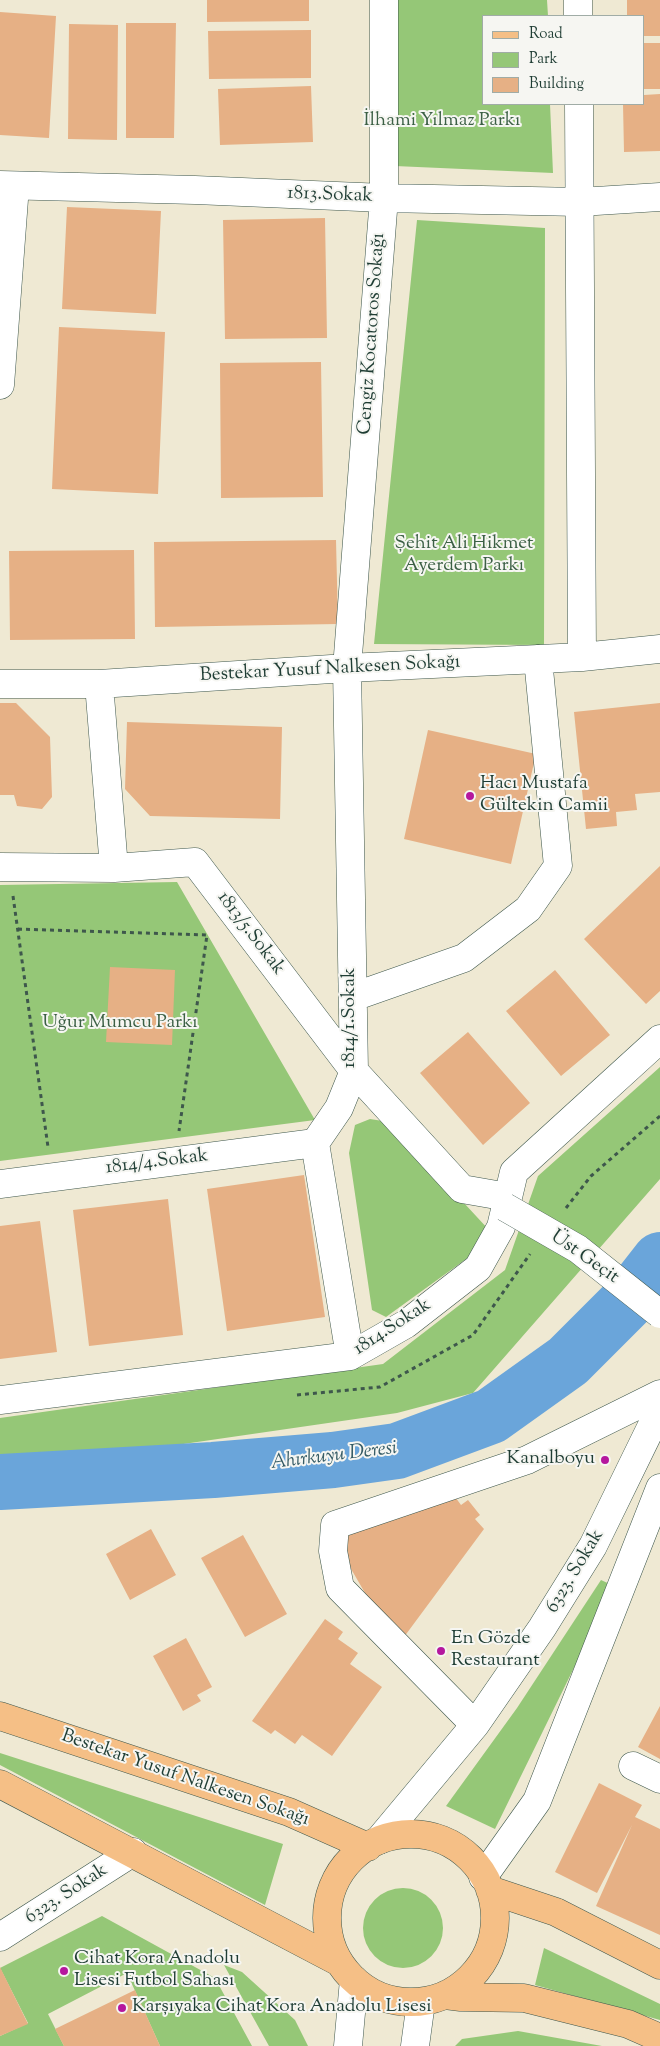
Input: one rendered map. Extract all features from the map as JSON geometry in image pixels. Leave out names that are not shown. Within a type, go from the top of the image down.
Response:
[{"type":"main road","name":"Bestekar Yusuf Nalkesen Sokağı","points":[[0,1716],[289,1812],[374,1843]]},
{"type":"main road","points":[[0,1784],[133,1852],[346,1971],[374,1994],[398,2001],[461,1997],[524,1998],[628,2024],[660,2038]]},
{"type":"main road","points":[[346,1971],[328,1935],[328,1905],[337,1878],[355,1855],[374,1843],[406,1834],[433,1837],[457,1848],[477,1866],[487,1883],[495,1914],[492,1940],[483,1963],[466,1982],[433,1999]]},
{"type":"main road","points":[[487,1883],[556,1912],[660,1965]]},
{"type":"street","name":"Cengiz Kocatoros Sokağı","points":[[347,668],[384,198],[384,0]]},
{"type":"street","points":[[578,0],[578,15]]},
{"type":"street","points":[[579,105],[582,657]]},
{"type":"street","name":"1813.Sokak","points":[[7,186],[580,202],[660,197]]},
{"type":"street","points":[[0,385],[7,186]]},
{"type":"street","name":"Bestekar Yusuf Nalkesen Sokağı","points":[[0,684],[99,684],[347,668],[582,657],[660,649]]},
{"type":"street","points":[[352,997],[464,958],[528,908],[558,866],[538,659]]},
{"type":"street","name":"1814/1.Sokak","points":[[315,1143],[339,1108],[354,1071],[347,668]]},
{"type":"street","points":[[99,684],[114,868]]},
{"type":"street","name":"1813/5.Sokak","points":[[0,867],[114,868],[196,862],[354,1071]]},
{"type":"street","name":"1814.Sokak","points":[[0,1400],[350,1356],[406,1324],[478,1268],[501,1227],[514,1172],[660,1040]]},
{"type":"street","points":[[354,1071],[462,1190],[506,1202]]},
{"type":"street","points":[[315,1143],[350,1356]]},
{"type":"street","name":"1814/4.Sokak","points":[[0,1184],[315,1143]]},
{"type":"street","name":"Üst Geçit","points":[[506,1202],[578,1249],[660,1314]]},
{"type":"street","points":[[475,1725],[340,1588],[334,1551],[335,1525],[528,1460],[660,1394]]},
{"type":"street","name":"6323. Sokak","points":[[374,1843],[475,1725],[542,1628],[593,1546],[660,1409]]},
{"type":"street","points":[[487,1883],[537,1801],[660,1488]]},
{"type":"street","points":[[633,1766],[660,1779]]},
{"type":"street","name":"6323. Sokak","points":[[0,1937],[133,1852]]},
{"type":"street","points":[[346,1971],[348,2046]]},
{"type":"street","points":[[415,2046],[433,1999]]},
{"type":"path","points":[[13,894],[53,1177]]},
{"type":"path","points":[[18,929],[207,934],[175,1161]]},
{"type":"path","points":[[591,1176],[660,1116]]},
{"type":"green space","name":"İlhami Yılmaz Parkı","points":[[397,0],[547,0],[548,15],[482,15],[482,105],[550,105],[553,173],[395,166]]},
{"type":"green space","name":"Şehit Ali Hikmet Ayerdem Parkı","points":[[417,220],[545,228],[544,645],[374,644]]},
{"type":"green space","name":"Uğur Mumcu Parkı","points":[[177,882],[315,1120],[0,1161],[0,885]]},
{"type":"green space","points":[[660,1067],[660,1179],[473,1393],[397,1413],[80,1459],[0,1459],[0,1418],[383,1364],[505,1270],[538,1176]]},
{"type":"green space","points":[[370,1119],[389,1122],[489,1230],[473,1254],[386,1317],[372,1310],[349,1153],[355,1125]]},
{"type":"green space","points":[[601,1580],[614,1586],[495,1829],[446,1806],[517,1708]]},
{"type":"green space","points":[[0,1753],[283,1844],[265,1905],[0,1765]]},
{"type":"green space","points":[[403,1888],[418,1891],[431,1900],[440,1913],[443,1928],[440,1943],[431,1956],[418,1965],[403,1968],[388,1965],[375,1956],[366,1943],[363,1928],[366,1913],[375,1900],[388,1891]]},
{"type":"green space","name":"Karşıyaka Cihat Kora Anadolu Lisesi","points":[[102,1916],[215,1978],[252,2046],[160,2046],[127,1973],[48,2014],[64,2046],[0,2046],[0,2036],[28,2023],[0,1968]]},
{"type":"green space","points":[[544,1948],[660,2004],[660,2020],[535,1985]]},
{"type":"green space","points":[[224,1965],[242,1972],[295,2020],[308,2046],[269,2046]]},
{"type":"green space","points":[[518,2031],[602,2046],[455,2046],[462,2039]]},
{"type":"building","points":[[207,0],[309,0],[309,21],[207,22]]},
{"type":"building","points":[[627,0],[660,0],[660,36],[645,36],[645,15],[627,15]]},
{"type":"building","points":[[0,12],[56,16],[49,138],[0,135]]},
{"type":"building","points":[[126,23],[176,23],[174,138],[126,138]]},
{"type":"building","points":[[69,24],[118,25],[117,140],[68,139]]},
{"type":"building","points":[[311,30],[311,78],[209,79],[208,31]]},
{"type":"building","points":[[645,43],[660,43],[660,89],[645,89]]},
{"type":"building","points":[[311,86],[313,142],[220,145],[218,89]]},
{"type":"building","points":[[660,94],[660,151],[624,152],[623,105],[645,105],[645,95]]},
{"type":"building","points":[[67,207],[161,211],[156,314],[62,309]]},
{"type":"building","points":[[325,218],[327,338],[225,339],[223,220]]},
{"type":"building","points":[[59,327],[165,332],[158,494],[52,489]]},
{"type":"building","points":[[321,362],[323,497],[221,498],[220,363]]},
{"type":"building","points":[[336,540],[338,624],[155,627],[154,542]]},
{"type":"building","points":[[134,550],[135,639],[10,640],[9,551]]},
{"type":"building","points":[[0,703],[16,703],[50,737],[52,797],[42,809],[17,806],[14,795],[0,795]]},
{"type":"building","points":[[660,703],[660,792],[635,794],[637,810],[616,812],[617,826],[586,829],[574,712]]},
{"type":"building","points":[[127,722],[282,727],[280,819],[150,816],[125,789]]},
{"type":"building","name":"Hacı Mustafa Gültekin Camii","points":[[428,730],[536,754],[511,864],[404,839]]},
{"type":"building","points":[[660,866],[660,991],[646,1004],[584,939]]},
{"type":"building","points":[[110,967],[175,970],[172,1045],[106,1042]]},
{"type":"building","points":[[555,970],[610,1035],[561,1076],[506,1011]]},
{"type":"building","points":[[468,1032],[530,1103],[483,1145],[420,1073]]},
{"type":"building","points":[[304,1175],[325,1317],[227,1331],[207,1189]]},
{"type":"building","points":[[168,1199],[183,1335],[89,1346],[73,1210]]},
{"type":"building","points":[[40,1221],[57,1352],[0,1359],[0,1226]]},
{"type":"building","points":[[453,1494],[461,1505],[468,1500],[480,1515],[475,1519],[484,1529],[404,1637],[390,1636],[336,1543],[340,1532]]},
{"type":"building","points":[[151,1529],[176,1575],[130,1600],[106,1554]]},
{"type":"building","points":[[243,1535],[287,1614],[245,1637],[201,1558]]},
{"type":"building","points":[[325,1619],[343,1632],[338,1639],[358,1653],[350,1664],[382,1687],[332,1756],[302,1735],[295,1744],[275,1730],[271,1734],[252,1721]]},
{"type":"building","points":[[186,1638],[212,1687],[197,1695],[201,1701],[183,1711],[153,1656]]},
{"type":"building","points":[[660,1706],[660,1759],[638,1747]]},
{"type":"building","points":[[599,1783],[642,1805],[635,1817],[660,1829],[660,1935],[596,1906],[632,1825],[597,1893],[555,1872]]},
{"type":"building","points":[[0,1967],[28,2024],[0,2036]]},
{"type":"building","points":[[135,1990],[160,2046],[64,2046],[55,2029]]},
{"type":"waterway","name":"Ahırkuyu Deresi","points":[[0,1482],[213,1470],[333,1460],[397,1451],[491,1416],[568,1361],[628,1301],[660,1260]]},
{"type":"place","name":"Hacı Mustafa Gültekin Camii","points":[[470,796]]},
{"type":"place","name":"Kanalboyu","points":[[605,1460]]},
{"type":"place","name":"En Gözde Restaurant","points":[[441,1651]]},
{"type":"place","name":"Cihat Kora Anadolu Lisesi Futbol Sahası","points":[[64,1971]]},
{"type":"place","name":"Karşıyaka Cihat Kora Anadolu Lisesi","points":[[122,2008]]}]
